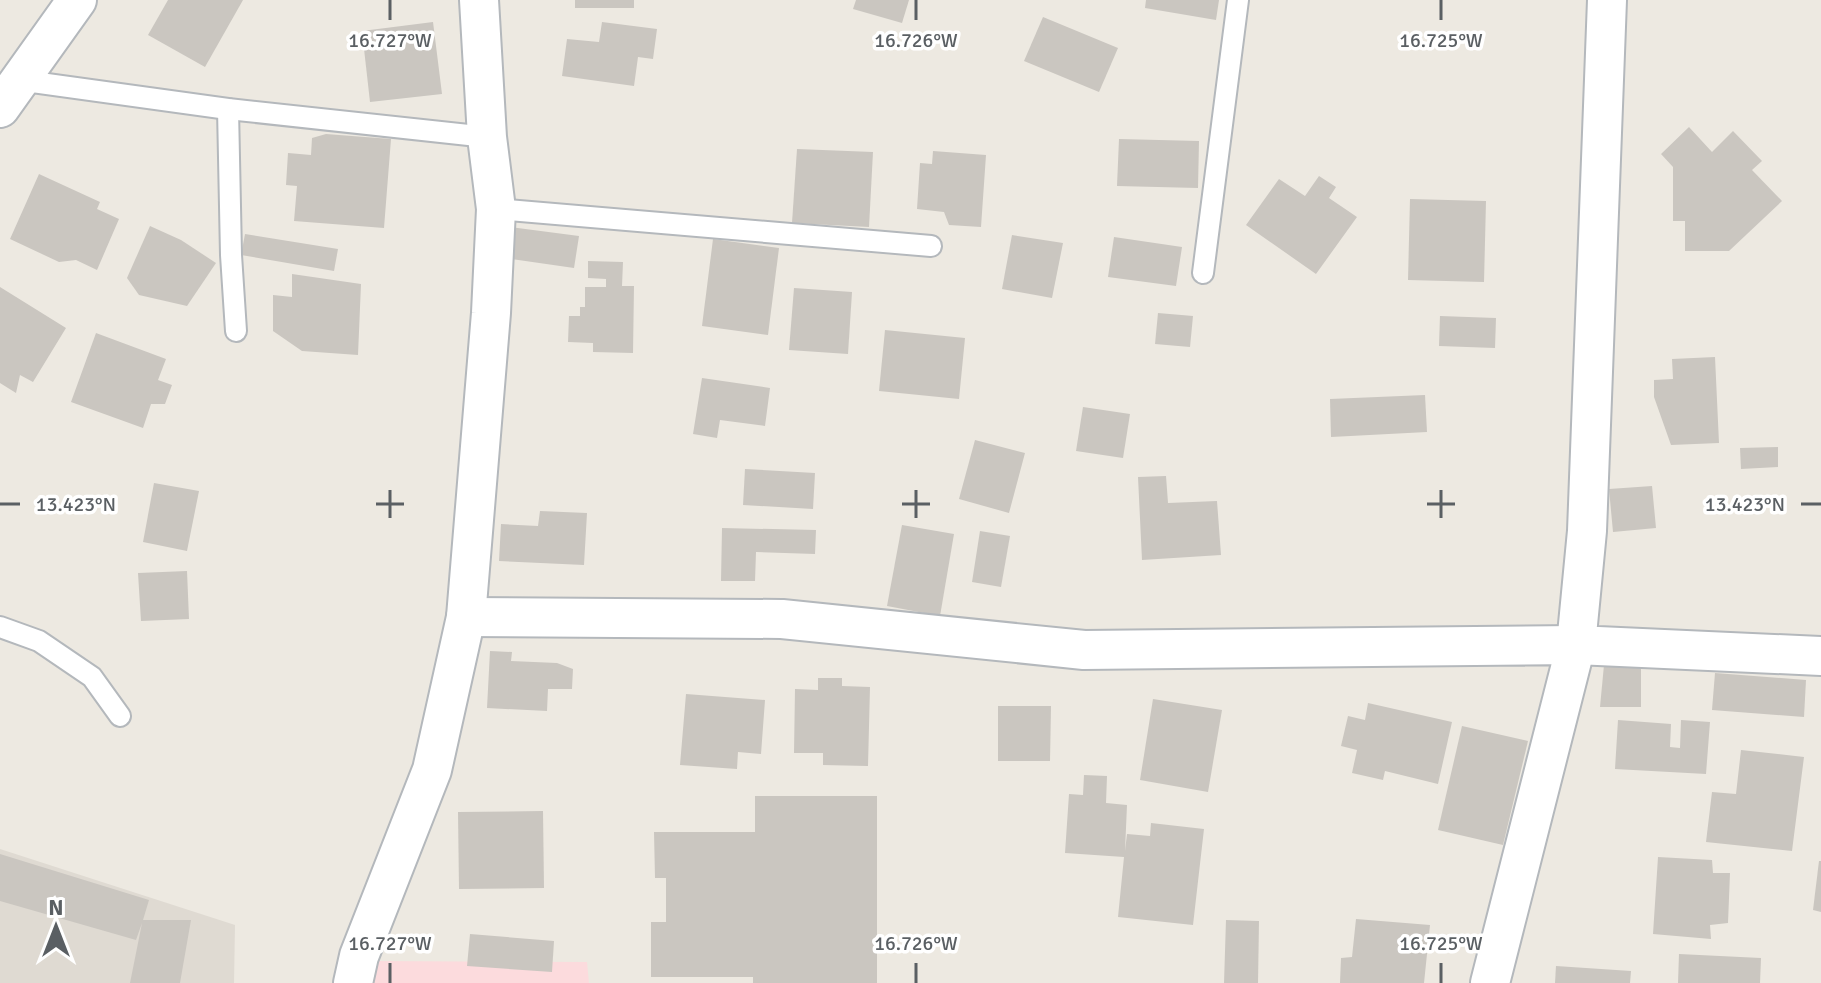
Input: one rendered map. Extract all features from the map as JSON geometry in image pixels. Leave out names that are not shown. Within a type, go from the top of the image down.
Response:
[{"type":"street","points":[[9,94],[77,0]]},
{"type":"street","points":[[353,983],[359,956],[432,770],[466,617],[491,313],[496,209],[487,137],[479,0]]},
{"type":"street","points":[[1490,983],[1576,645],[1587,531],[1607,0]]},
{"type":"street","points":[[466,617],[782,619],[1084,650],[1576,645],[1821,656]]},
{"type":"lane","points":[[1203,273],[1238,0]]},
{"type":"lane","points":[[9,94],[228,109],[487,137]]},
{"type":"lane","points":[[228,109],[236,331]]},
{"type":"lane","points":[[496,209],[931,246]]},
{"type":"lane","points":[[0,627],[39,641],[92,677],[120,716]]},
{"type":"shaded area","points":[[0,849],[235,925],[234,983],[0,983]]},
{"type":"shaded area","points":[[372,961],[587,962],[589,983],[366,983]]},
{"type":"building","points":[[168,0],[243,0],[205,67],[148,35]]},
{"type":"building","points":[[575,0],[634,0],[634,8],[575,8]]},
{"type":"building","points":[[856,0],[909,0],[902,23],[853,9]]},
{"type":"building","points":[[1146,0],[1219,0],[1216,20],[1145,8]]},
{"type":"building","points":[[1043,17],[1118,48],[1099,92],[1024,61]]},
{"type":"building","points":[[433,22],[442,94],[370,102],[362,31]]},
{"type":"building","points":[[602,22],[657,29],[653,59],[638,57],[634,86],[562,76],[567,39],[599,42]]},
{"type":"building","points":[[1689,127],[1712,152],[1733,131],[1762,161],[1752,170],[1782,201],[1729,251],[1685,251],[1685,221],[1673,221],[1673,167],[1661,154]]},
{"type":"building","points":[[326,134],[391,139],[384,228],[294,221],[297,186],[286,185],[288,153],[311,155],[312,138]]},
{"type":"building","points":[[1119,139],[1199,141],[1198,188],[1117,186]]},
{"type":"building","points":[[797,149],[873,152],[869,227],[792,223]]},
{"type":"building","points":[[933,151],[986,155],[981,227],[949,225],[944,212],[917,209],[920,163],[932,164]]},
{"type":"building","points":[[39,174],[100,202],[97,209],[119,219],[97,270],[76,260],[59,262],[10,239]]},
{"type":"building","points":[[1319,176],[1336,187],[1329,198],[1357,217],[1316,274],[1246,225],[1279,179],[1305,196]]},
{"type":"building","points":[[1410,199],[1486,201],[1484,282],[1408,280]]},
{"type":"building","points":[[150,226],[181,240],[216,263],[187,306],[139,295],[127,278]]},
{"type":"building","points":[[510,227],[579,236],[574,268],[505,258]]},
{"type":"building","points":[[245,234],[338,249],[334,271],[241,255]]},
{"type":"building","points":[[1012,235],[1063,243],[1052,298],[1002,289]]},
{"type":"building","points":[[1114,237],[1182,247],[1176,286],[1108,277]]},
{"type":"building","points":[[713,239],[779,248],[768,335],[702,326]]},
{"type":"building","points":[[588,261],[623,262],[622,286],[634,286],[633,353],[593,352],[593,343],[568,342],[569,316],[580,316],[580,307],[585,307],[585,287],[606,287],[606,279],[588,278]]},
{"type":"building","points":[[292,274],[361,284],[358,355],[302,351],[273,331],[273,295],[292,297]]},
{"type":"building","points":[[0,287],[66,328],[33,382],[20,375],[16,393],[0,383]]},
{"type":"building","points":[[794,288],[852,292],[848,354],[789,350]]},
{"type":"building","points":[[1158,313],[1193,316],[1190,347],[1155,344]]},
{"type":"building","points":[[1440,316],[1496,318],[1495,348],[1439,346]]},
{"type":"building","points":[[885,330],[965,338],[959,399],[879,391]]},
{"type":"building","points":[[96,333],[166,359],[158,380],[172,385],[165,404],[151,404],[143,428],[71,402]]},
{"type":"building","points":[[1715,357],[1719,443],[1671,445],[1654,397],[1654,380],[1673,379],[1672,359]]},
{"type":"building","points":[[702,378],[770,388],[765,426],[720,420],[717,438],[693,434]]},
{"type":"building","points":[[1425,395],[1427,432],[1331,437],[1330,399]]},
{"type":"building","points":[[1083,407],[1130,414],[1123,458],[1076,451]]},
{"type":"building","points":[[975,440],[1025,453],[1009,513],[959,499]]},
{"type":"building","points":[[1778,447],[1778,467],[1741,469],[1740,448]]},
{"type":"building","points":[[745,469],[815,473],[813,509],[743,505]]},
{"type":"building","points":[[1166,476],[1168,503],[1217,501],[1221,555],[1142,560],[1138,477]]},
{"type":"building","points":[[154,483],[199,491],[187,551],[143,542]]},
{"type":"building","points":[[1652,486],[1656,528],[1613,532],[1609,489]]},
{"type":"building","points":[[540,511],[587,513],[584,565],[499,561],[501,524],[538,526]]},
{"type":"building","points":[[902,525],[954,534],[940,616],[887,606]]},
{"type":"building","points":[[722,528],[816,530],[815,554],[756,552],[755,581],[721,581]]},
{"type":"building","points":[[980,531],[1010,536],[1001,587],[972,582]]},
{"type":"building","points":[[187,571],[189,619],[141,621],[138,573]]},
{"type":"building","points":[[490,651],[512,652],[511,661],[557,663],[573,669],[572,689],[548,689],[547,711],[487,708]]},
{"type":"building","points":[[1604,665],[1641,666],[1641,707],[1600,707]]},
{"type":"building","points":[[1715,673],[1806,680],[1804,717],[1712,710]]},
{"type":"building","points":[[818,678],[842,678],[842,686],[870,687],[868,766],[823,765],[823,753],[794,753],[795,689],[818,690]]},
{"type":"building","points":[[686,694],[765,700],[761,754],[738,752],[737,769],[680,765]]},
{"type":"building","points":[[1153,699],[1222,710],[1208,792],[1140,780]]},
{"type":"building","points":[[1368,703],[1452,722],[1438,784],[1385,771],[1383,780],[1352,773],[1357,750],[1341,746],[1348,716],[1365,720]]},
{"type":"building","points":[[998,706],[1051,706],[1050,761],[998,761]]},
{"type":"building","points":[[1618,720],[1671,724],[1670,747],[1680,748],[1681,720],[1710,722],[1706,774],[1615,769]]},
{"type":"building","points":[[1462,726],[1528,741],[1503,845],[1438,830]]},
{"type":"building","points":[[1741,750],[1804,757],[1792,851],[1706,842],[1712,792],[1736,794]]},
{"type":"building","points":[[1084,775],[1107,776],[1106,803],[1127,805],[1125,851],[1127,834],[1150,836],[1151,823],[1204,829],[1193,925],[1118,917],[1124,857],[1065,853],[1069,794],[1083,795]]},
{"type":"building","points":[[755,796],[877,796],[877,983],[753,983],[753,977],[651,977],[651,922],[666,922],[666,878],[655,878],[654,832],[755,832]]},
{"type":"building","points":[[543,811],[544,888],[459,889],[458,812]]},
{"type":"building","points":[[0,854],[149,900],[143,920],[191,920],[180,983],[130,983],[142,923],[136,940],[0,901]]},
{"type":"building","points":[[1658,857],[1712,860],[1713,873],[1730,873],[1728,923],[1710,925],[1711,939],[1653,934]]},
{"type":"building","points":[[1821,861],[1821,912],[1813,910]]},
{"type":"building","points":[[1356,919],[1430,925],[1424,983],[1340,983],[1341,958],[1352,957]]},
{"type":"building","points":[[1226,920],[1259,921],[1258,983],[1224,983]]},
{"type":"building","points":[[470,934],[554,941],[552,972],[467,966]]},
{"type":"building","points":[[1679,954],[1761,958],[1760,983],[1678,983]]},
{"type":"building","points":[[1556,966],[1631,971],[1630,983],[1555,983]]}]
